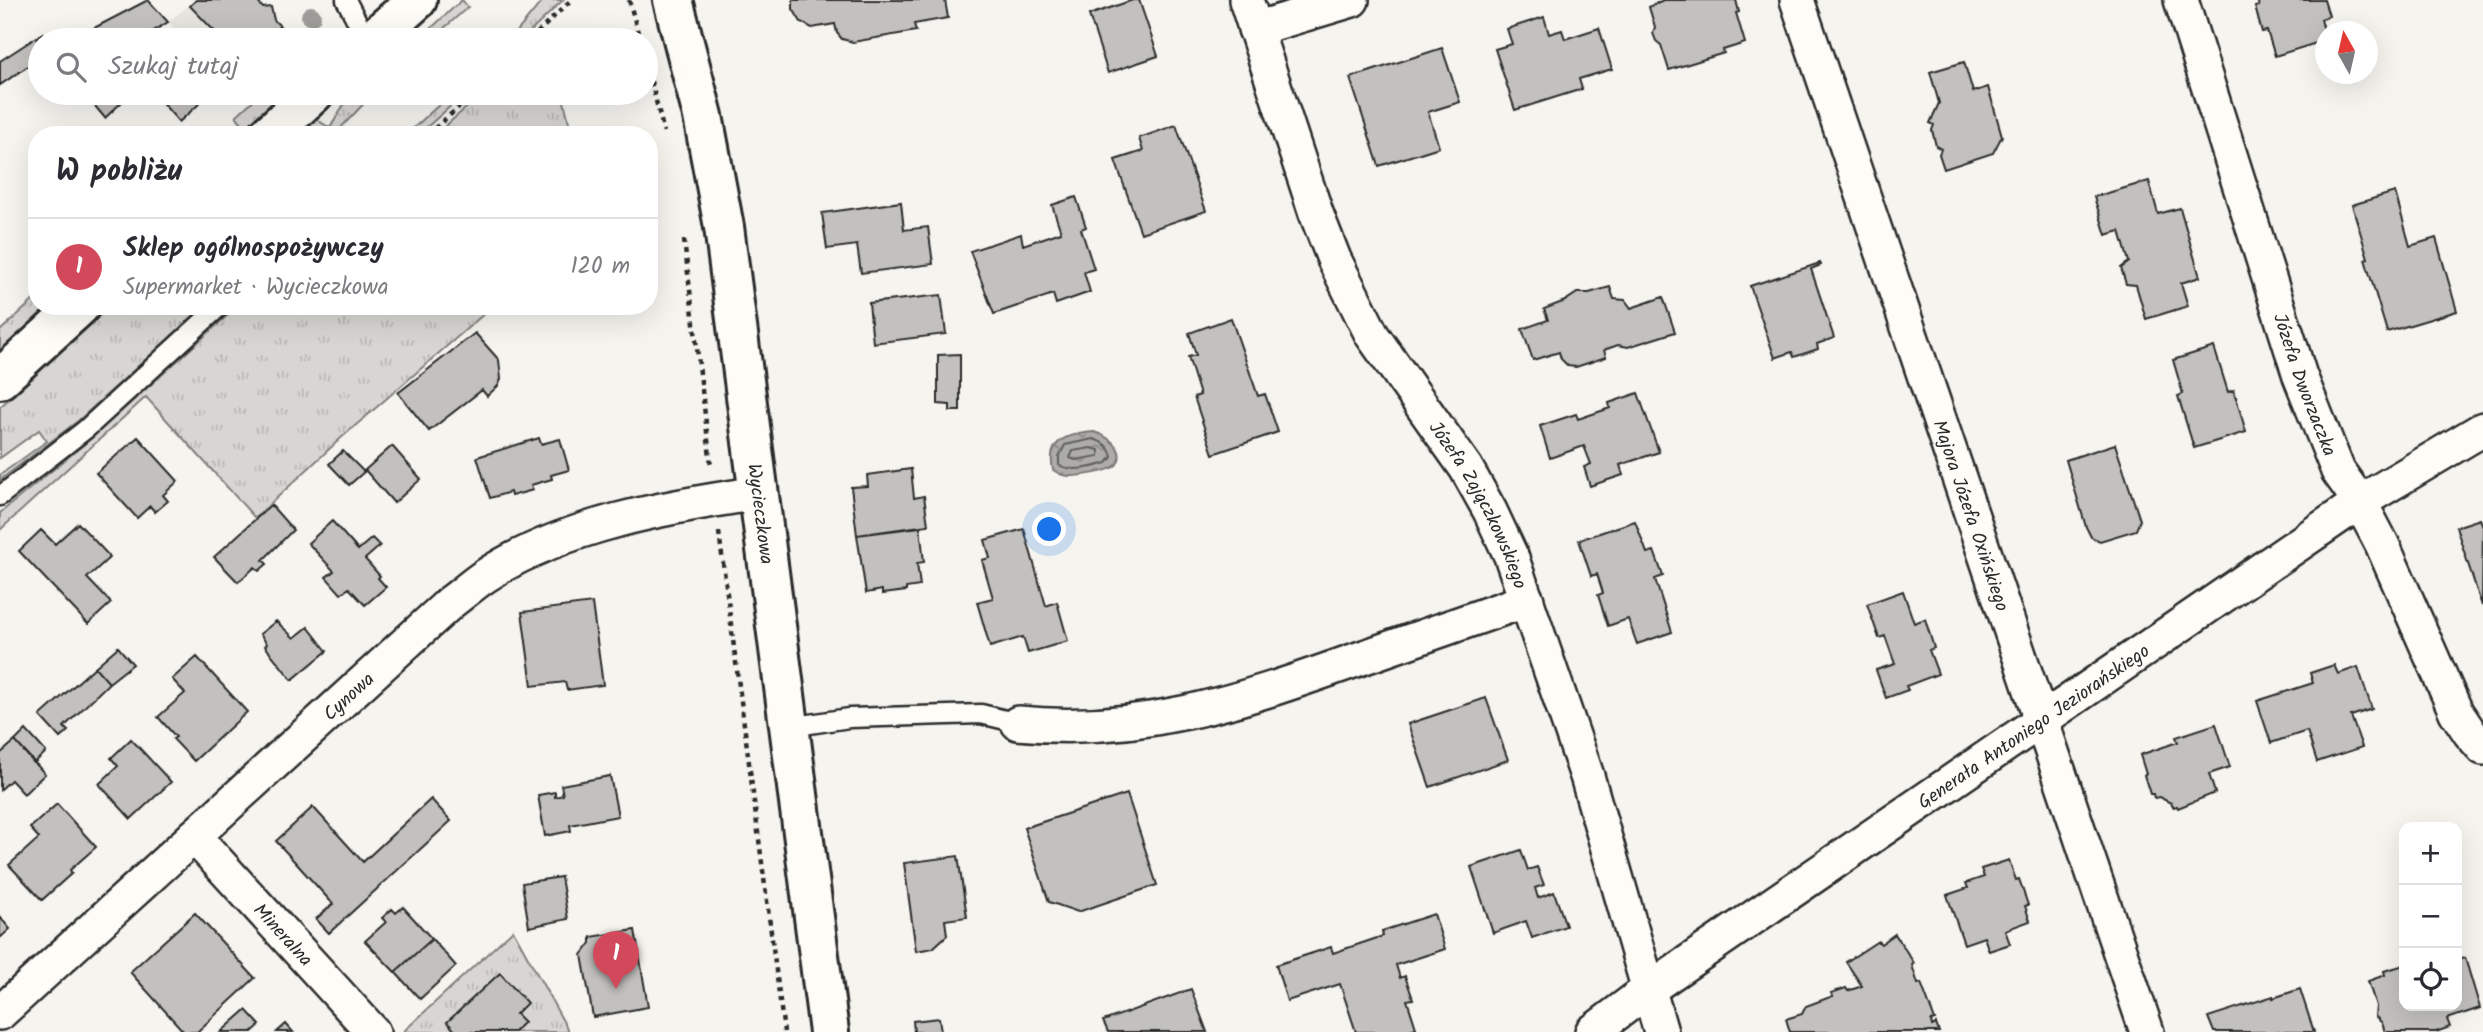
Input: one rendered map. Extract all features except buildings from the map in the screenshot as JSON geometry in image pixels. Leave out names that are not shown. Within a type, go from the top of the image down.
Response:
[{"type":"street","points":[[385,28],[417,0]]},
{"type":"street","name":"Wycieczkowa","points":[[673,0],[703,116],[724,227],[829,1032]]},
{"type":"street","points":[[1250,14],[1352,0]]},
{"type":"street","name":"Majora Józefa Oxińskiego","points":[[1797,0],[2147,1032]]},
{"type":"street","name":"Józefa Dworzaczka","points":[[2180,0],[2300,376],[2339,471],[2360,502],[2382,544],[2456,712],[2483,748]]},
{"type":"street","name":"Józefa Zajączkowskiego","points":[[1250,14],[1316,213],[1334,259],[1372,335],[1445,437],[1478,489],[1511,556],[1587,776],[1661,1032]]},
{"type":"street","points":[[278,126],[301,105]]},
{"type":"street","points":[[0,380],[70,315]]},
{"type":"street","name":"Generała Antoniego Jeziorańskiego","points":[[1592,1032],[1649,989],[2360,502],[2483,429]]},
{"type":"street","name":"Cynowa","points":[[0,1013],[451,602],[485,576],[524,554],[620,520],[715,499],[760,493]]},
{"type":"street","points":[[1018,723],[1085,727],[1201,710],[1259,695],[1527,600]]},
{"type":"street","name":"Mineralna","points":[[194,836],[373,1032]]},
{"type":"lane","points":[[346,0],[361,28]]},
{"type":"lane","points":[[0,496],[86,429],[210,315]]},
{"type":"lane","points":[[790,727],[849,718],[981,714],[1018,723]]},
{"type":"path","points":[[542,28],[571,0]]},
{"type":"path","points":[[629,0],[637,28]]},
{"type":"path","points":[[437,126],[461,105]]},
{"type":"path","points":[[657,105],[666,141]]},
{"type":"path","points":[[683,228],[783,1032]]},
{"type":"shaded area","points":[[196,0],[271,7],[274,20],[281,28],[173,28],[168,22]]},
{"type":"green space","points":[[462,0],[468,7],[444,28],[431,28]]},
{"type":"green space","points":[[543,0],[563,0],[534,28],[520,28]]},
{"type":"green space","points":[[248,105],[272,105],[248,126],[244,126],[236,116]]},
{"type":"green space","points":[[344,105],[363,105],[343,126],[331,126]]},
{"type":"green space","points":[[439,105],[452,105],[428,126],[416,126]]},
{"type":"green space","points":[[469,105],[565,105],[570,126],[445,126]]},
{"type":"green space","points":[[316,119],[327,126],[309,126]]},
{"type":"green space","points":[[28,305],[28,315],[41,315],[0,353],[0,331]]},
{"type":"green space","points":[[100,315],[194,315],[79,420],[0,480],[0,475],[47,441],[39,430],[0,458],[0,407]]},
{"type":"green space","points":[[228,315],[483,315],[340,439],[255,518],[146,397],[0,530],[0,513],[93,437]]},
{"type":"green space","points":[[513,930],[569,1032],[404,1031]]},
{"type":"water","points":[[1094,432],[1109,439],[1117,448],[1119,458],[1114,467],[1100,472],[1068,476],[1053,470],[1053,451],[1056,445],[1076,434]]},
{"type":"place","name":"Sklep ogólnospożywczy","points":[[616,989]]}]
